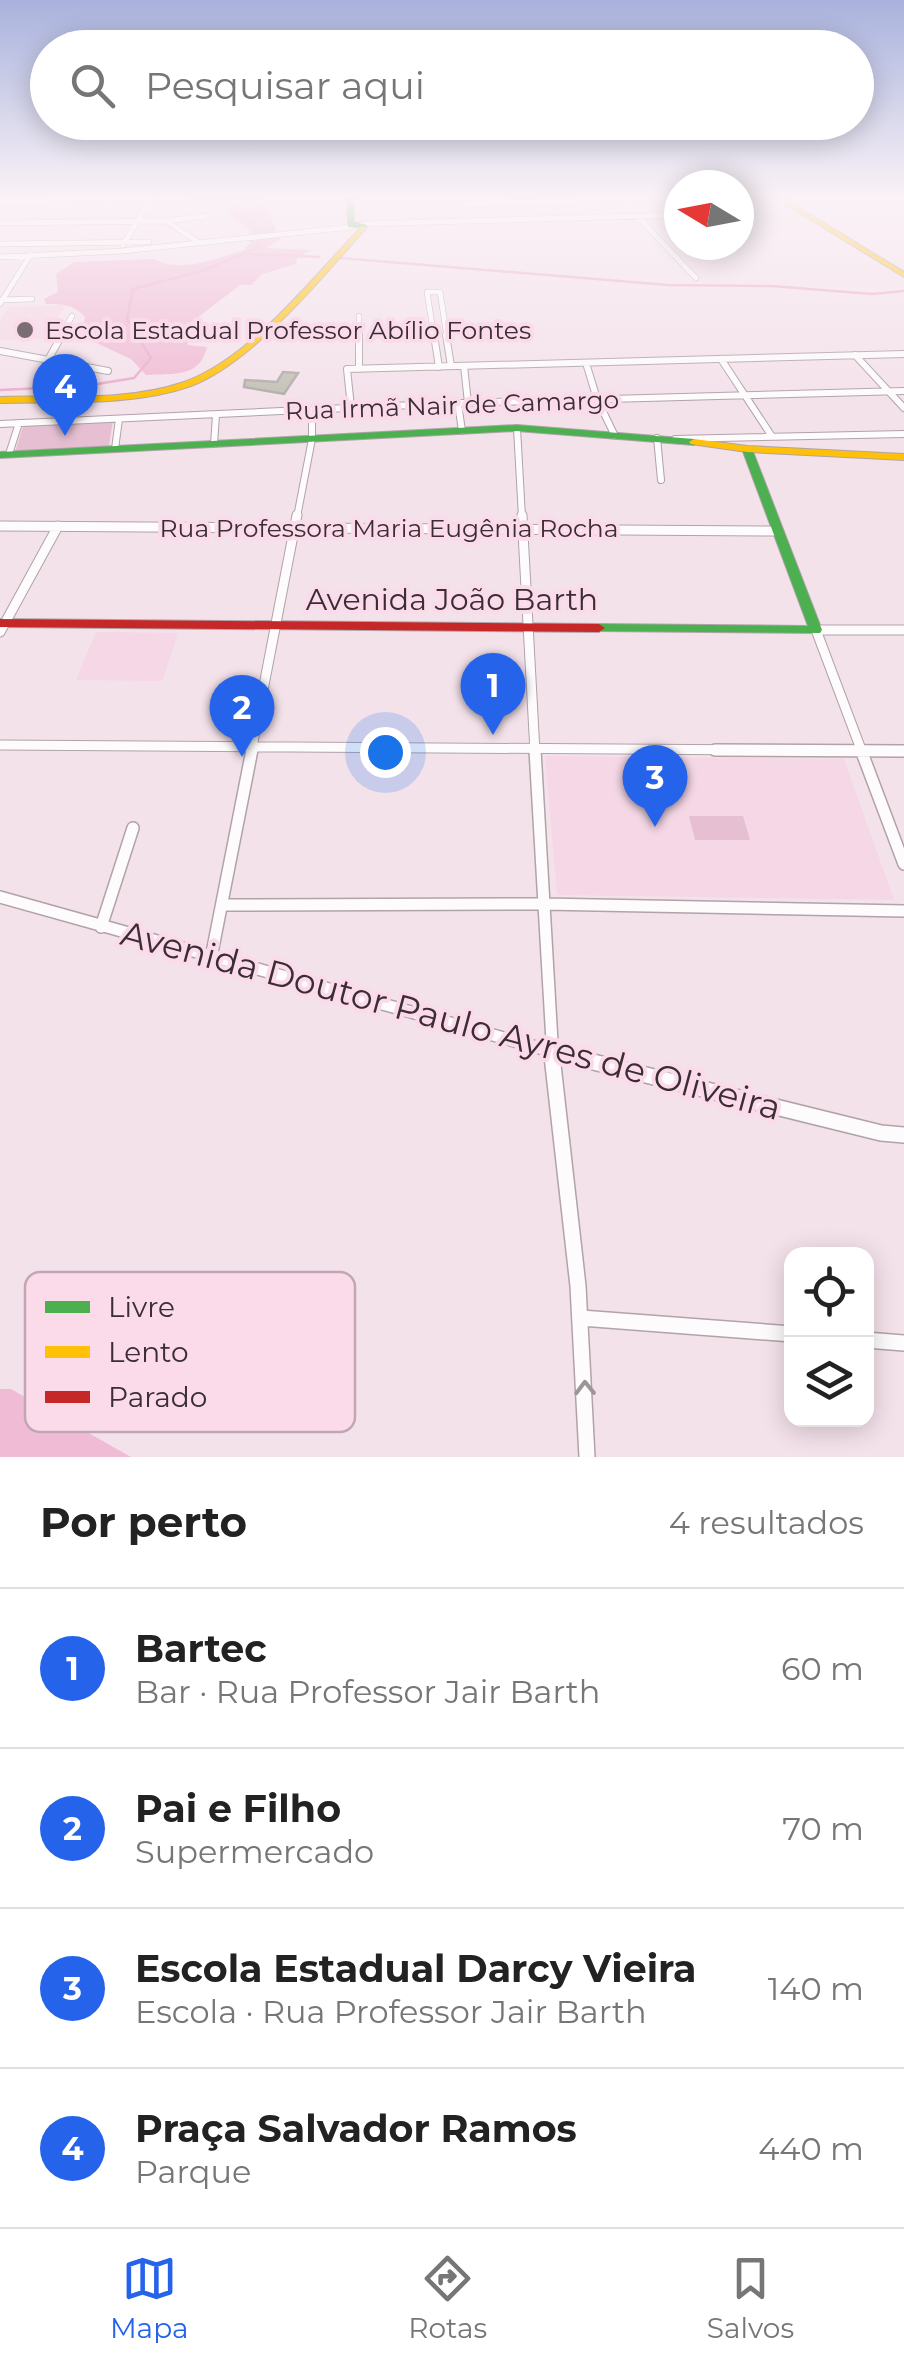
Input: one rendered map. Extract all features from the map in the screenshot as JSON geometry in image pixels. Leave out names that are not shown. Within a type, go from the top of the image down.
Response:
[{"type":"main road","points":[[0,400],[130,394],[175,387],[207,376],[228,364],[321,266]]},
{"type":"main road","points":[[4,455],[516,428],[904,456]]},
{"type":"main road","points":[[745,443],[816,630]]},
{"type":"main road","name":"Avenida João Barth","points":[[2,626],[816,630]]},
{"type":"street","points":[[1,301],[23,266]]},
{"type":"street","points":[[685,266],[696,278]]},
{"type":"street","points":[[439,367],[427,292],[434,290],[440,292],[451,366]]},
{"type":"street","points":[[1,301],[32,299]]},
{"type":"street","points":[[431,313],[442,313]]},
{"type":"street","points":[[48,360],[72,316]]},
{"type":"street","points":[[359,316],[359,369]]},
{"type":"street","points":[[434,338],[446,338]]},
{"type":"street","points":[[0,351],[108,372]]},
{"type":"street","points":[[855,354],[904,408]]},
{"type":"street","points":[[351,407],[348,369],[904,354]]},
{"type":"street","points":[[721,359],[771,436]]},
{"type":"street","points":[[586,362],[597,400],[615,436]]},
{"type":"street","points":[[462,431],[464,366]]},
{"type":"street","name":"Rua Irmã Nair de Camargo","points":[[0,424],[351,407],[904,391]]},
{"type":"street","points":[[211,958],[312,439],[312,410]]},
{"type":"street","points":[[214,444],[216,414]]},
{"type":"street","points":[[115,449],[118,419]]},
{"type":"street","points":[[4,455],[19,423]]},
{"type":"street","points":[[516,428],[552,1052],[581,1318],[587,1457]]},
{"type":"street","points":[[745,443],[771,436],[904,434]]},
{"type":"street","points":[[661,480],[664,438]]},
{"type":"street","name":"Rua Professora Maria Eugênia Rocha","points":[[0,526],[778,531]]},
{"type":"street","points":[[2,626],[58,526]]},
{"type":"street","points":[[816,630],[904,864]]},
{"type":"street","name":"Avenida João Barth","points":[[816,630],[904,630]]},
{"type":"street","points":[[0,746],[904,751]]},
{"type":"street","points":[[102,927],[133,828]]},
{"type":"street","name":"Avenida Doutor Paulo Ayres de Oliveira","points":[[0,897],[552,1052],[881,1133],[904,1135]]},
{"type":"street","points":[[222,905],[544,904],[904,912]]},
{"type":"street","points":[[581,1318],[784,1333]]},
{"type":"street","points":[[874,1341],[904,1343]]},
{"type":"shaded area","points":[[68,266],[289,266],[262,274],[252,285],[240,285],[188,325],[188,330],[195,334],[187,336],[188,345],[207,347],[198,365],[174,374],[146,375],[131,359],[94,342],[94,334],[83,326],[85,317],[76,309],[46,304],[44,299],[58,292],[56,274]]},
{"type":"shaded area","name":"Escola Estadual Professor Abílio Fontes","points":[[66,305],[44,339],[0,340],[0,321],[8,307]]},
{"type":"shaded area","points":[[113,421],[109,446],[15,452],[23,426]]},
{"type":"shaded area","points":[[96,632],[178,633],[162,681],[76,680]]},
{"type":"shaded area","points":[[545,756],[844,759],[894,900],[557,895]]},
{"type":"shaded area","points":[[689,816],[743,816],[750,840],[695,840]]},
{"type":"shaded area","points":[[0,1389],[11,1389],[25,1397],[25,1432],[87,1432],[131,1457],[0,1457]]},
{"type":"building","points":[[283,372],[298,373],[284,394],[244,387],[245,380],[277,382]]},
{"type":"waterway","points":[[0,390],[85,386],[134,378],[151,358],[127,319],[133,289],[214,266]]},
{"type":"waterway","points":[[437,266],[668,285],[772,286],[872,294],[904,291]]},
{"type":"traffic: fast","points":[[0,455],[517,428],[694,442]]},
{"type":"traffic: fast","points":[[599,628],[816,630],[747,449]]},
{"type":"traffic: slow","points":[[0,400],[133,395],[185,385],[207,376],[246,348],[328,266]]},
{"type":"traffic: slow","points":[[889,266],[904,275]]},
{"type":"traffic: slow","points":[[694,442],[747,449],[904,457]]},
{"type":"traffic: jam","points":[[0,623],[599,628]]},
{"type":"place","name":"Escola Estadual Professor Abílio Fontes","points":[[25,330]]},
{"type":"place","name":"Praça Salvador Ramos","points":[[65,436]]},
{"type":"place","name":"Bartec","points":[[493,735]]},
{"type":"place","name":"Pai e Filho","points":[[242,757]]},
{"type":"place","name":"Escola Estadual Darcy Vieira","points":[[655,827]]}]
